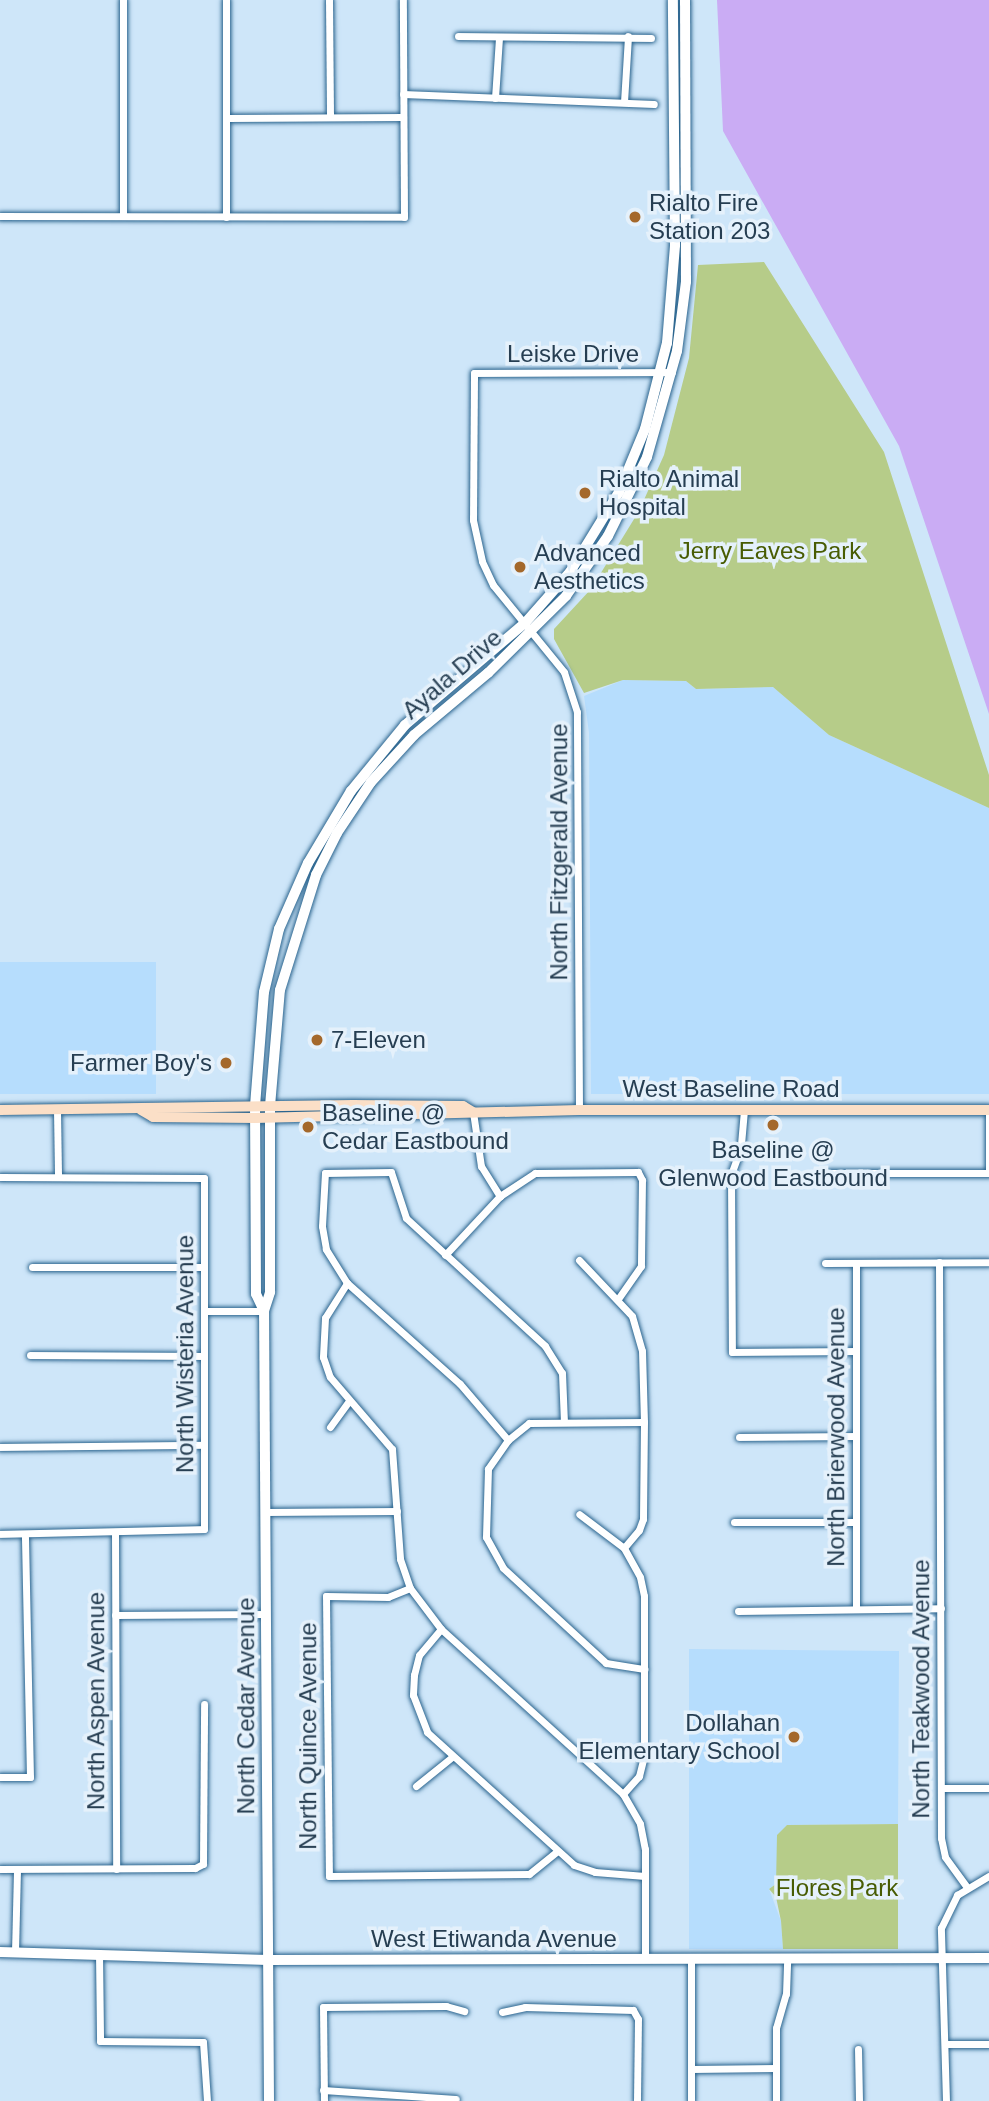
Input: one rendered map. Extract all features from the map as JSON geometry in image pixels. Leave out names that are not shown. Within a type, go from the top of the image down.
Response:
[{"type":"main road","points":[[666,372],[675,245],[673,0]]},
{"type":"main road","name":"Ayala Drive","points":[[270,1112],[275,1019],[289,952],[337,833],[371,782],[414,735],[529,627],[570,572],[614,501],[638,448],[666,372],[686,282],[685,0]]},
{"type":"main road","name":"Ayala Drive","points":[[255,1112],[269,967],[279,929],[329,825],[405,725],[529,627]]},
{"type":"main road","name":"West Baseline Road","points":[[0,1110],[141,1110],[153,1106],[270,1112],[463,1106],[473,1111],[989,1110]]},
{"type":"main road","name":"North Cedar Avenue","points":[[255,1112],[256,1294],[264,1311]]},
{"type":"main road","name":"North Cedar Avenue","points":[[269,2101],[264,1311],[270,1292],[270,1112]]},
{"type":"main road","name":"West Etiwanda Avenue","points":[[0,1952],[268,1960],[989,1958]]},
{"type":"street","points":[[123,0],[123,216]]},
{"type":"street","points":[[226,0],[226,217]]},
{"type":"street","points":[[329,0],[330,117]]},
{"type":"street","points":[[0,216],[404,217],[403,0]]},
{"type":"street","points":[[458,36],[651,38]]},
{"type":"street","points":[[624,102],[628,36]]},
{"type":"street","points":[[495,98],[499,38]]},
{"type":"street","points":[[403,94],[654,104]]},
{"type":"street","points":[[227,118],[403,117]]},
{"type":"street","name":"Leiske Drive","points":[[474,373],[666,372]]},
{"type":"street","name":"North Fitzgerald Avenue","points":[[474,373],[474,529],[493,585],[564,672],[579,722],[579,1110]]},
{"type":"street","points":[[744,1110],[741,1147],[731,1174],[732,1352],[854,1351]]},
{"type":"street","points":[[828,1173],[989,1173],[989,1110]]},
{"type":"street","points":[[0,1177],[58,1176],[57,1111]]},
{"type":"street","points":[[473,1111],[481,1166],[500,1196]]},
{"type":"street","points":[[445,1255],[516,1182],[549,1171],[638,1172],[642,1180],[641,1266],[619,1298]]},
{"type":"street","points":[[508,1440],[460,1384],[347,1283],[324,1237],[325,1173],[391,1172],[406,1218],[545,1346],[562,1373],[564,1422]]},
{"type":"street","name":"North Wisteria Avenue","points":[[58,1176],[204,1178],[204,1529],[115,1534]]},
{"type":"street","points":[[579,1260],[619,1298],[632,1316],[640,1343],[644,1422],[643,1519],[624,1548]]},
{"type":"street","name":"North Teakwood Avenue","points":[[939,1262],[941,1788],[945,1857],[966,1886]]},
{"type":"street","points":[[825,1263],[989,1262]]},
{"type":"street","name":"North Brierwood Avenue","points":[[856,1264],[856,1609]]},
{"type":"street","points":[[32,1268],[204,1268]]},
{"type":"street","points":[[347,1283],[325,1318],[323,1357],[330,1377],[349,1401],[382,1432],[392,1449],[400,1559],[410,1588],[441,1629],[623,1794],[640,1824],[645,1875],[645,1959]]},
{"type":"street","points":[[204,1311],[264,1311]]},
{"type":"street","points":[[30,1355],[204,1356]]},
{"type":"street","points":[[330,1427],[349,1401]]},
{"type":"street","points":[[644,1422],[529,1423],[508,1440],[488,1469],[486,1537],[503,1568],[606,1663],[645,1669]]},
{"type":"street","points":[[739,1437],[854,1436]]},
{"type":"street","points":[[0,1447],[204,1445]]},
{"type":"street","points":[[265,1512],[397,1511]]},
{"type":"street","points":[[579,1514],[624,1548],[640,1577],[644,1596],[644,1756],[639,1776],[623,1794]]},
{"type":"street","points":[[734,1522],[855,1522]]},
{"type":"street","points":[[0,1534],[115,1534]]},
{"type":"street","points":[[0,1777],[30,1776],[25,1534]]},
{"type":"street","name":"North Aspen Avenue","points":[[115,1534],[116,1869]]},
{"type":"street","name":"North Quince Avenue","points":[[410,1588],[388,1597],[326,1596],[329,1875],[529,1874],[556,1852]]},
{"type":"street","points":[[738,1611],[940,1608]]},
{"type":"street","points":[[115,1615],[266,1614]]},
{"type":"street","points":[[441,1629],[419,1655],[413,1695],[427,1732],[556,1852],[595,1872],[645,1875]]},
{"type":"street","points":[[0,1869],[116,1869],[203,1864],[204,1704]]},
{"type":"street","points":[[416,1786],[452,1757]]},
{"type":"street","points":[[941,1788],[989,1788]]},
{"type":"street","points":[[15,1952],[17,1869]]},
{"type":"street","points":[[946,2101],[942,1958],[945,1912],[966,1886],[989,1876]]},
{"type":"street","points":[[99,1953],[100,2041],[203,2042],[207,2101]]},
{"type":"street","points":[[776,2101],[776,2028],[786,1994],[787,1958]]},
{"type":"street","points":[[691,1959],[691,2101]]},
{"type":"street","points":[[324,2101],[323,2007],[435,2006],[464,2011]]},
{"type":"street","points":[[502,2012],[525,2007],[634,2010],[638,2019],[637,2101]]},
{"type":"street","points":[[946,2044],[989,2044]]},
{"type":"street","points":[[858,2049],[859,2101]]},
{"type":"street","points":[[691,2070],[776,2068]]},
{"type":"street","points":[[323,2090],[456,2099]]},
{"type":"shaded area","points":[[717,0],[989,0],[989,714],[899,446],[723,131]]},
{"type":"shaded area","points":[[623,680],[686,681],[696,689],[773,687],[829,735],[989,808],[989,1094],[591,1094],[589,733],[584,696]]},
{"type":"shaded area","points":[[0,962],[156,962],[156,1094],[0,1094]]},
{"type":"shaded area","name":"Dollahan Elementary School","points":[[689,1649],[899,1651],[898,1824],[787,1825],[776,1884],[769,1889],[781,1921],[783,1949],[689,1949]]},
{"type":"green space","name":"Jerry Eaves Park","points":[[764,262],[884,452],[989,775],[989,808],[829,735],[773,687],[696,689],[686,681],[623,680],[584,693],[554,639],[554,629],[591,589],[639,511],[664,455],[689,358],[698,265]]},
{"type":"green space","name":"Flores Park","points":[[898,1824],[898,1949],[783,1949],[776,1897],[769,1889],[776,1884],[777,1835],[787,1825]]},
{"type":"place","name":"Rialto Fire Station 203","points":[[635,217]]},
{"type":"place","name":"Rialto Animal Hospital","points":[[585,493]]},
{"type":"place","name":"Advanced Aesthetics","points":[[520,567]]},
{"type":"place","name":"7-Eleven","points":[[317,1040]]},
{"type":"place","name":"Farmer Boy's","points":[[226,1063]]},
{"type":"place","name":"Baseline @ Glenwood Eastbound","points":[[773,1125]]},
{"type":"place","name":"Baseline @ Cedar Eastbound","points":[[308,1127]]},
{"type":"place","name":"Dollahan Elementary School","points":[[794,1737]]}]
